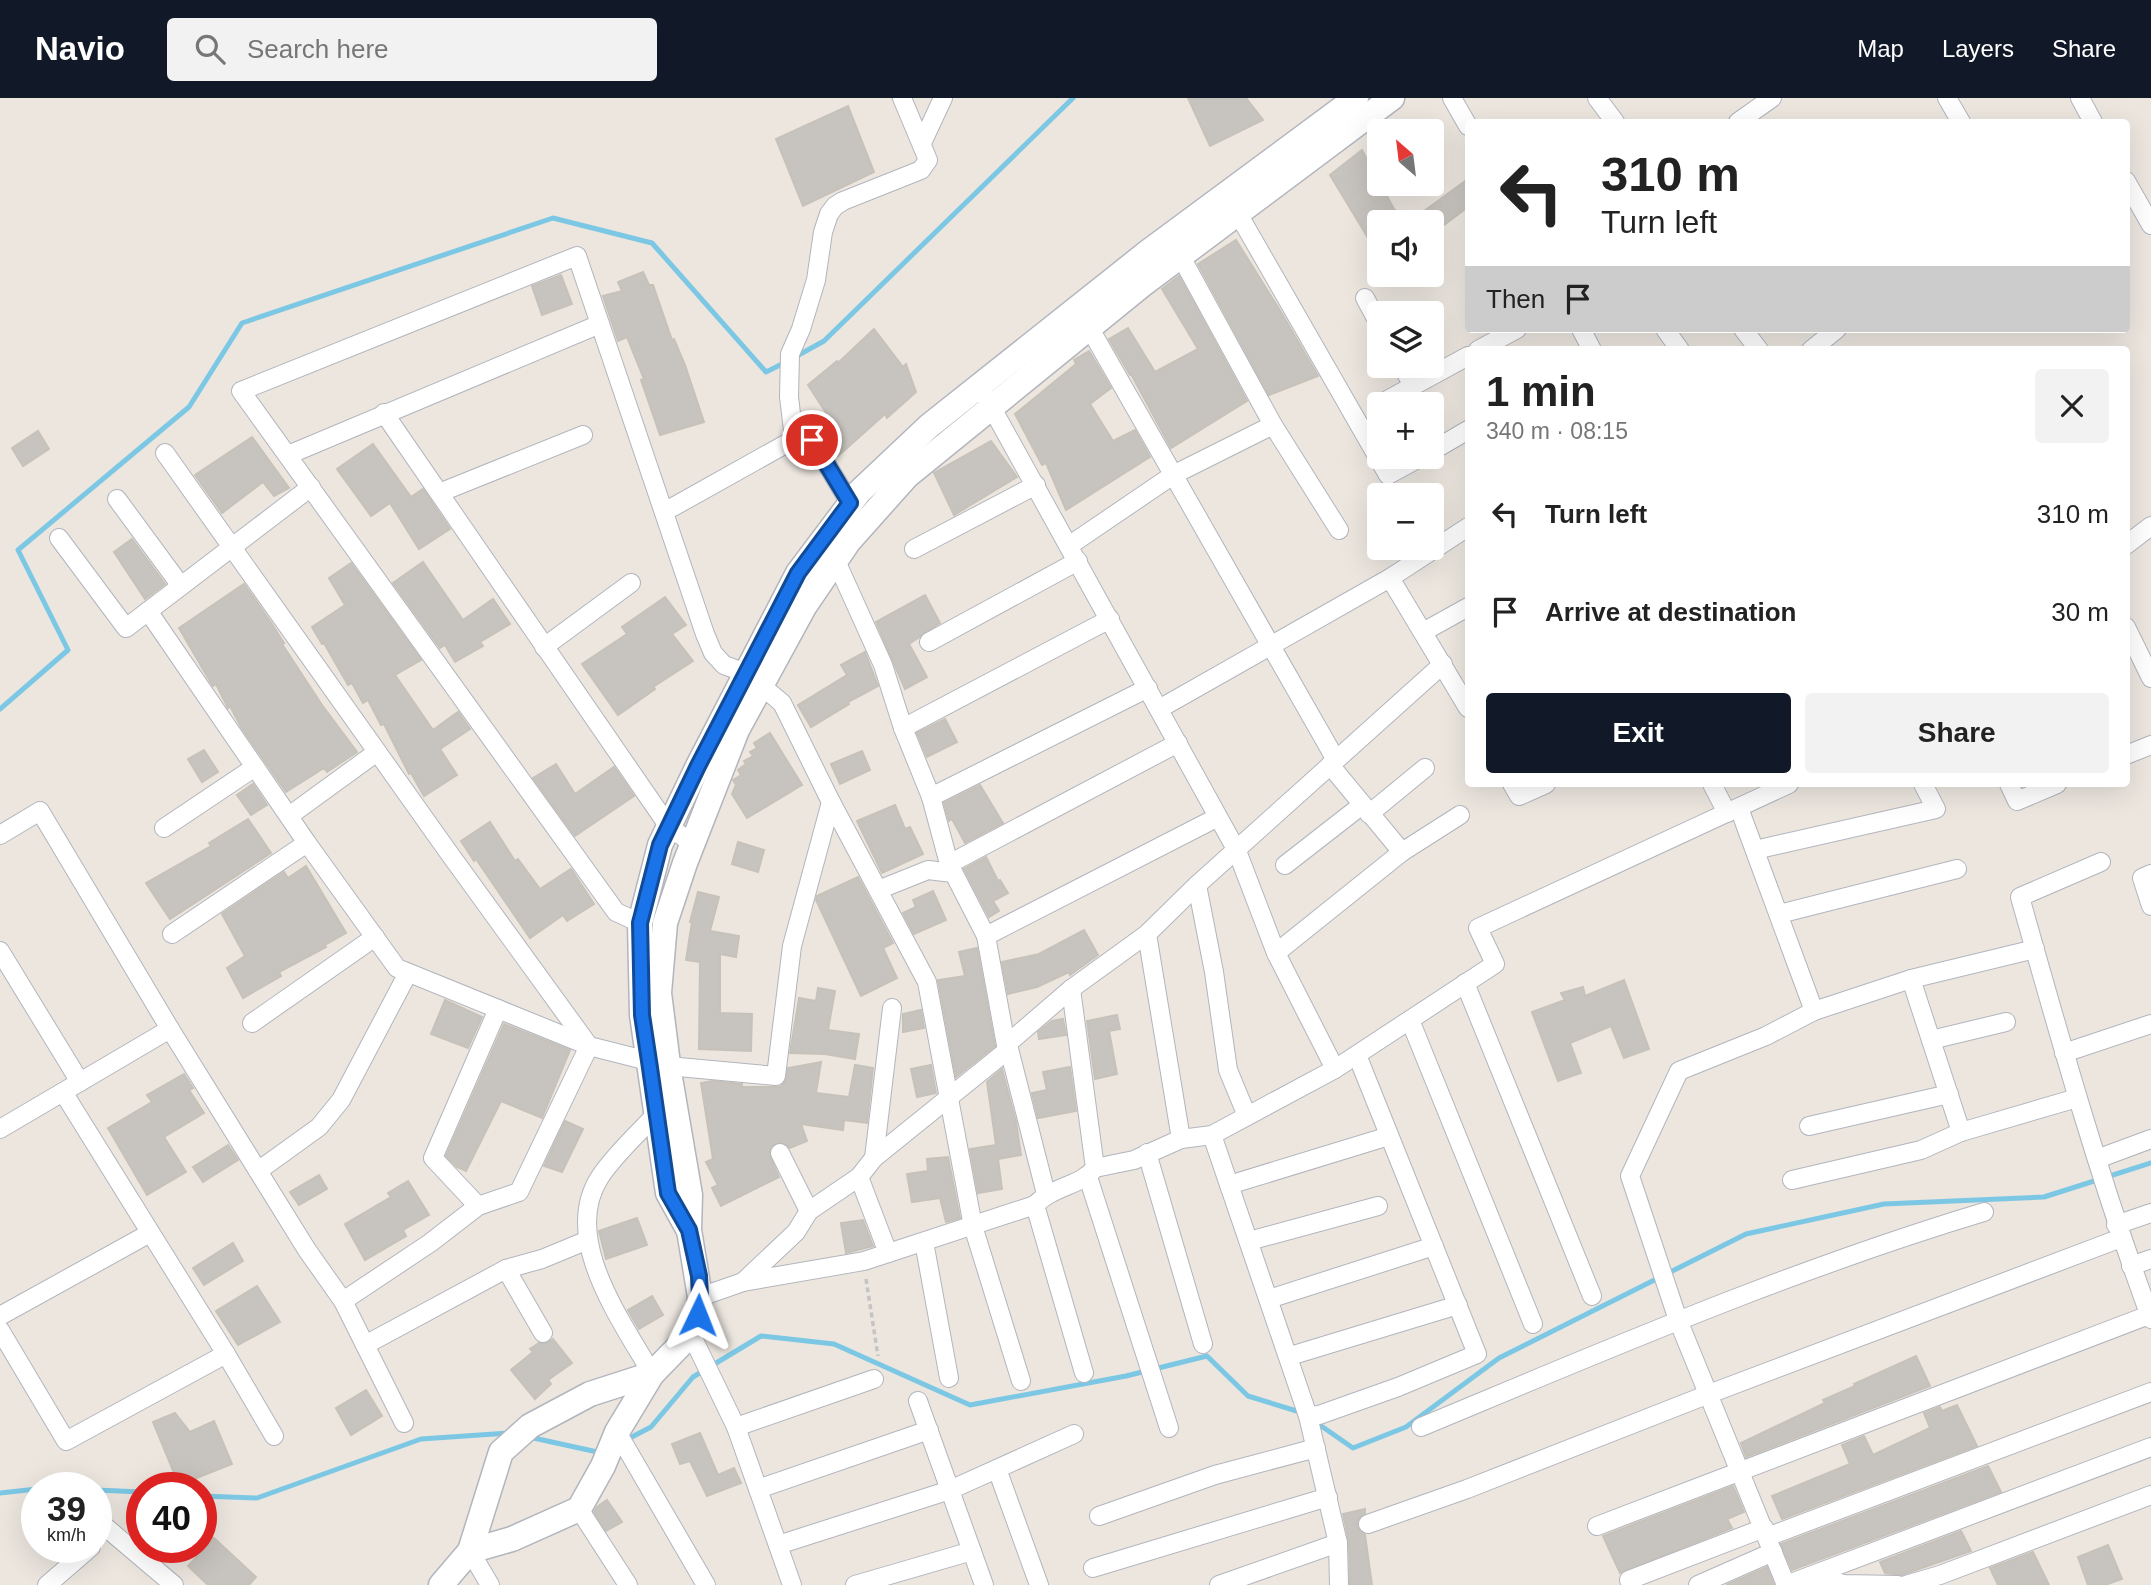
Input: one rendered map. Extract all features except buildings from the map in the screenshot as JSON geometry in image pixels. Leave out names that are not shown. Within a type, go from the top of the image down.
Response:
[{"type":"street","points":[[794,438],[789,397],[789,358],[816,280],[823,232],[829,214],[835,206],[844,201],[921,170],[928,160],[902,98]]},
{"type":"street","points":[[922,143],[943,98]]},
{"type":"street","points":[[689,1230],[668,1193],[657,1113],[659,993],[665,923],[754,679],[798,573],[859,492],[929,426],[986,396],[1089,327],[1181,255],[1233,203],[1356,98]]},
{"type":"street","points":[[470,1551],[512,1539],[579,1509],[603,1466],[617,1432],[652,1374],[691,1334],[700,1297],[699,1276],[689,1230],[690,1195],[658,1064],[642,1015],[640,923],[660,845],[754,679],[849,541],[907,476],[986,396],[1149,252],[1233,203],[1392,98]]},
{"type":"street","points":[[1451,98],[1465,121]]},
{"type":"street","points":[[1597,98],[1613,119]]},
{"type":"street","points":[[1742,119],[1772,98]]},
{"type":"street","points":[[1947,98],[1959,119]]},
{"type":"street","points":[[2080,98],[2091,119]]},
{"type":"street","points":[[2130,188],[2151,225]]},
{"type":"street","points":[[1233,203],[1367,438]]},
{"type":"street","points":[[1181,255],[1273,425],[1339,530]]},
{"type":"street","points":[[640,923],[616,912],[241,391],[577,256],[713,653],[724,665],[754,679],[782,703],[831,802],[927,982],[973,1226],[1021,1381]]},
{"type":"street","points":[[1365,298],[1367,302]]},
{"type":"street","points":[[288,455],[600,324]]},
{"type":"street","points":[[1089,327],[1270,646],[1333,763],[1366,810],[1402,852]]},
{"type":"street","points":[[1485,346],[1510,333]]},
{"type":"street","points":[[1816,346],[1832,333]]},
{"type":"street","points":[[1402,392],[1465,358]]},
{"type":"street","points":[[1409,378],[1413,386]]},
{"type":"street","points":[[986,396],[1237,851],[1276,953],[1335,1069]]},
{"type":"street","points":[[1356,418],[1367,411]]},
{"type":"street","points":[[384,413],[669,827],[692,843]]},
{"type":"street","points":[[929,642],[1074,553],[1174,475],[1273,425]]},
{"type":"street","points":[[1444,444],[1465,432]]},
{"type":"street","points":[[439,493],[583,435]]},
{"type":"street","points":[[664,512],[800,436],[812,440],[850,503]]},
{"type":"street","points":[[165,453],[589,1046]]},
{"type":"street","points":[[1385,469],[1388,475],[1399,469]]},
{"type":"street","points":[[914,549],[1035,485]]},
{"type":"street","points":[[59,538],[126,628],[311,487]]},
{"type":"street","points":[[117,499],[181,586]]},
{"type":"street","points":[[2130,542],[2151,526]]},
{"type":"street","points":[[1159,709],[1390,578],[1465,529]]},
{"type":"street","points":[[836,561],[883,665],[903,728],[931,797],[953,873],[928,870],[878,890]]},
{"type":"street","points":[[1390,578],[1443,664],[1462,686]]},
{"type":"street","points":[[544,647],[631,583]]},
{"type":"street","points":[[1423,632],[1465,609]]},
{"type":"street","points":[[148,611],[307,844],[397,968],[589,1046],[658,1064],[776,1076],[792,946],[831,802]]},
{"type":"street","points":[[903,728],[1110,619]]},
{"type":"street","points":[[2130,636],[2151,678]]},
{"type":"street","points":[[743,1282],[796,1232],[809,1211],[859,1177],[874,1158],[951,1099],[1072,989],[1147,934],[1197,885],[1443,664]]},
{"type":"street","points":[[931,797],[1148,688]]},
{"type":"street","points":[[949,864],[1178,743]]},
{"type":"street","points":[[2130,753],[2151,745]]},
{"type":"street","points":[[289,816],[377,752]]},
{"type":"street","points":[[164,828],[255,767]]},
{"type":"street","points":[[1285,865],[1424,768]]},
{"type":"street","points":[[1514,787],[1519,796],[1539,787]]},
{"type":"street","points":[[1714,787],[1733,811],[1755,850],[1814,1011]]},
{"type":"street","points":[[700,1297],[743,1282],[864,1261],[973,1226],[1041,1199],[1091,1172],[1134,1160],[1181,1139],[1212,1135],[1335,1069],[1495,964],[1478,928],[1783,787]]},
{"type":"street","points":[[1755,850],[1937,809],[1925,787]]},
{"type":"street","points":[[2010,787],[2017,801],[2050,787]]},
{"type":"street","points":[[0,835],[40,811],[170,1029],[307,1250],[343,1301],[404,1423]]},
{"type":"street","points":[[1276,953],[1402,852],[1460,815]]},
{"type":"street","points":[[986,936],[1218,817]]},
{"type":"street","points":[[172,934],[307,844]]},
{"type":"street","points":[[1597,1526],[2149,1312],[2119,1231],[2077,1098],[2020,897],[2101,862]]},
{"type":"street","points":[[949,864],[986,936],[1041,1199],[1084,1373]]},
{"type":"street","points":[[1779,914],[1957,869]]},
{"type":"street","points":[[2151,874],[2142,878],[2151,906]]},
{"type":"street","points":[[1197,885],[1214,972],[1228,1070],[1247,1115]]},
{"type":"street","points":[[1147,934],[1181,1139]]},
{"type":"street","points":[[252,1023],[375,937]]},
{"type":"street","points":[[2035,949],[1911,979],[1814,1011],[1766,1036],[1679,1071],[1630,1176],[1678,1320],[1786,1585],[2151,1447]]},
{"type":"street","points":[[0,951],[80,1082]]},
{"type":"street","points":[[258,1171],[319,1127],[341,1100],[408,973]]},
{"type":"street","points":[[1911,979],[1961,1132]]},
{"type":"street","points":[[1465,984],[1592,1296]]},
{"type":"street","points":[[1072,989],[1091,1172],[1169,1427]]},
{"type":"street","points":[[874,1158],[892,1008]]},
{"type":"street","points":[[478,1206],[433,1158],[498,1009]]},
{"type":"street","points":[[1410,1020],[1533,1325]]},
{"type":"street","points":[[1931,1040],[2006,1022]]},
{"type":"street","points":[[2064,1053],[2151,1024]]},
{"type":"street","points":[[0,1129],[170,1029]]},
{"type":"street","points":[[343,1301],[478,1206],[519,1192],[589,1046]]},
{"type":"street","points":[[1309,1421],[1477,1353],[1357,1055]]},
{"type":"street","points":[[63,1092],[274,1436]]},
{"type":"street","points":[[1809,1126],[1948,1094]]},
{"type":"street","points":[[1792,1180],[1922,1150],[1961,1132],[2077,1098]]},
{"type":"street","points":[[652,1374],[602,1286],[588,1240],[587,1209],[599,1178],[657,1113]]},
{"type":"street","points":[[1212,1135],[1290,1356],[1309,1421],[1338,1543],[1339,1585]]},
{"type":"street","points":[[1229,1185],[1389,1136]]},
{"type":"street","points":[[2100,1169],[2151,1139]]},
{"type":"street","points":[[780,1153],[809,1211]]},
{"type":"street","points":[[1147,1153],[1203,1344]]},
{"type":"street","points":[[859,1177],[888,1253]]},
{"type":"street","points":[[1249,1241],[1378,1206]]},
{"type":"street","points":[[1421,1427],[1678,1320],[1897,1238],[1984,1212]]},
{"type":"street","points":[[1368,1524],[1467,1489],[1709,1394],[2119,1231],[2151,1213]]},
{"type":"street","points":[[0,1316],[150,1233]]},
{"type":"street","points":[[365,1345],[506,1269],[542,1259],[588,1240]]},
{"type":"street","points":[[924,1242],[948,1378]]},
{"type":"street","points":[[1269,1299],[1434,1246]]},
{"type":"street","points":[[2131,1266],[2151,1259]]},
{"type":"street","points":[[506,1269],[543,1333]]},
{"type":"street","points":[[1290,1356],[1458,1305]]},
{"type":"street","points":[[0,1330],[66,1441],[226,1354]]},
{"type":"street","points":[[691,1334],[736,1427],[792,1585]]},
{"type":"street","points":[[441,1585],[470,1551],[501,1452],[530,1426],[590,1394],[652,1374]]},
{"type":"street","points":[[736,1427],[874,1379]]},
{"type":"street","points":[[1629,1580],[1768,1539],[2151,1392]]},
{"type":"street","points":[[918,1401],[984,1585]]},
{"type":"street","points":[[758,1489],[929,1430]]},
{"type":"street","points":[[617,1432],[706,1585]]},
{"type":"street","points":[[778,1545],[950,1490],[1074,1434]]},
{"type":"street","points":[[1099,1516],[1215,1475],[1316,1448]]},
{"type":"street","points":[[997,1469],[1039,1585]]},
{"type":"street","points":[[1906,1585],[1940,1575],[2151,1494]]},
{"type":"street","points":[[1093,1568],[1328,1497]]},
{"type":"street","points":[[579,1509],[628,1585]]},
{"type":"street","points":[[112,1539],[174,1585]]},
{"type":"street","points":[[1698,1585],[1768,1539]]},
{"type":"street","points":[[1219,1585],[1338,1543]]},
{"type":"street","points":[[470,1551],[490,1585]]},
{"type":"street","points":[[855,1585],[972,1551]]},
{"type":"street","points":[[47,1585],[72,1563]]},
{"type":"street","points":[[1810,1576],[1844,1584],[1898,1585]]},
{"type":"path","points":[[864,1261],[878,1356]]},
{"type":"waterway","points":[[795,357],[824,341],[1073,98]]},
{"type":"waterway","points":[[0,709],[68,650],[18,550],[189,407],[242,323],[553,218],[652,243],[766,372],[786,362]]},
{"type":"waterway","points":[[1314,1421],[1353,1448],[1406,1427],[1499,1358],[1746,1234],[1884,1204],[2044,1197],[2151,1163]]},
{"type":"waterway","points":[[626,1440],[651,1427],[693,1377],[761,1336],[834,1344],[970,1405],[1126,1376],[1207,1356],[1248,1396],[1300,1412]]},
{"type":"waterway","points":[[217,1497],[257,1498],[421,1439],[509,1433]]},
{"type":"waterway","points":[[529,1437],[602,1453]]},
{"type":"waterway","points":[[0,1493],[21,1491]]},
{"type":"waterway","points":[[112,1491],[126,1491]]},
{"type":"route","points":[[698,1315],[699,1276],[689,1230],[668,1193],[642,1015],[640,923],[660,845],[698,766],[798,573],[850,503],[812,440]]}]
